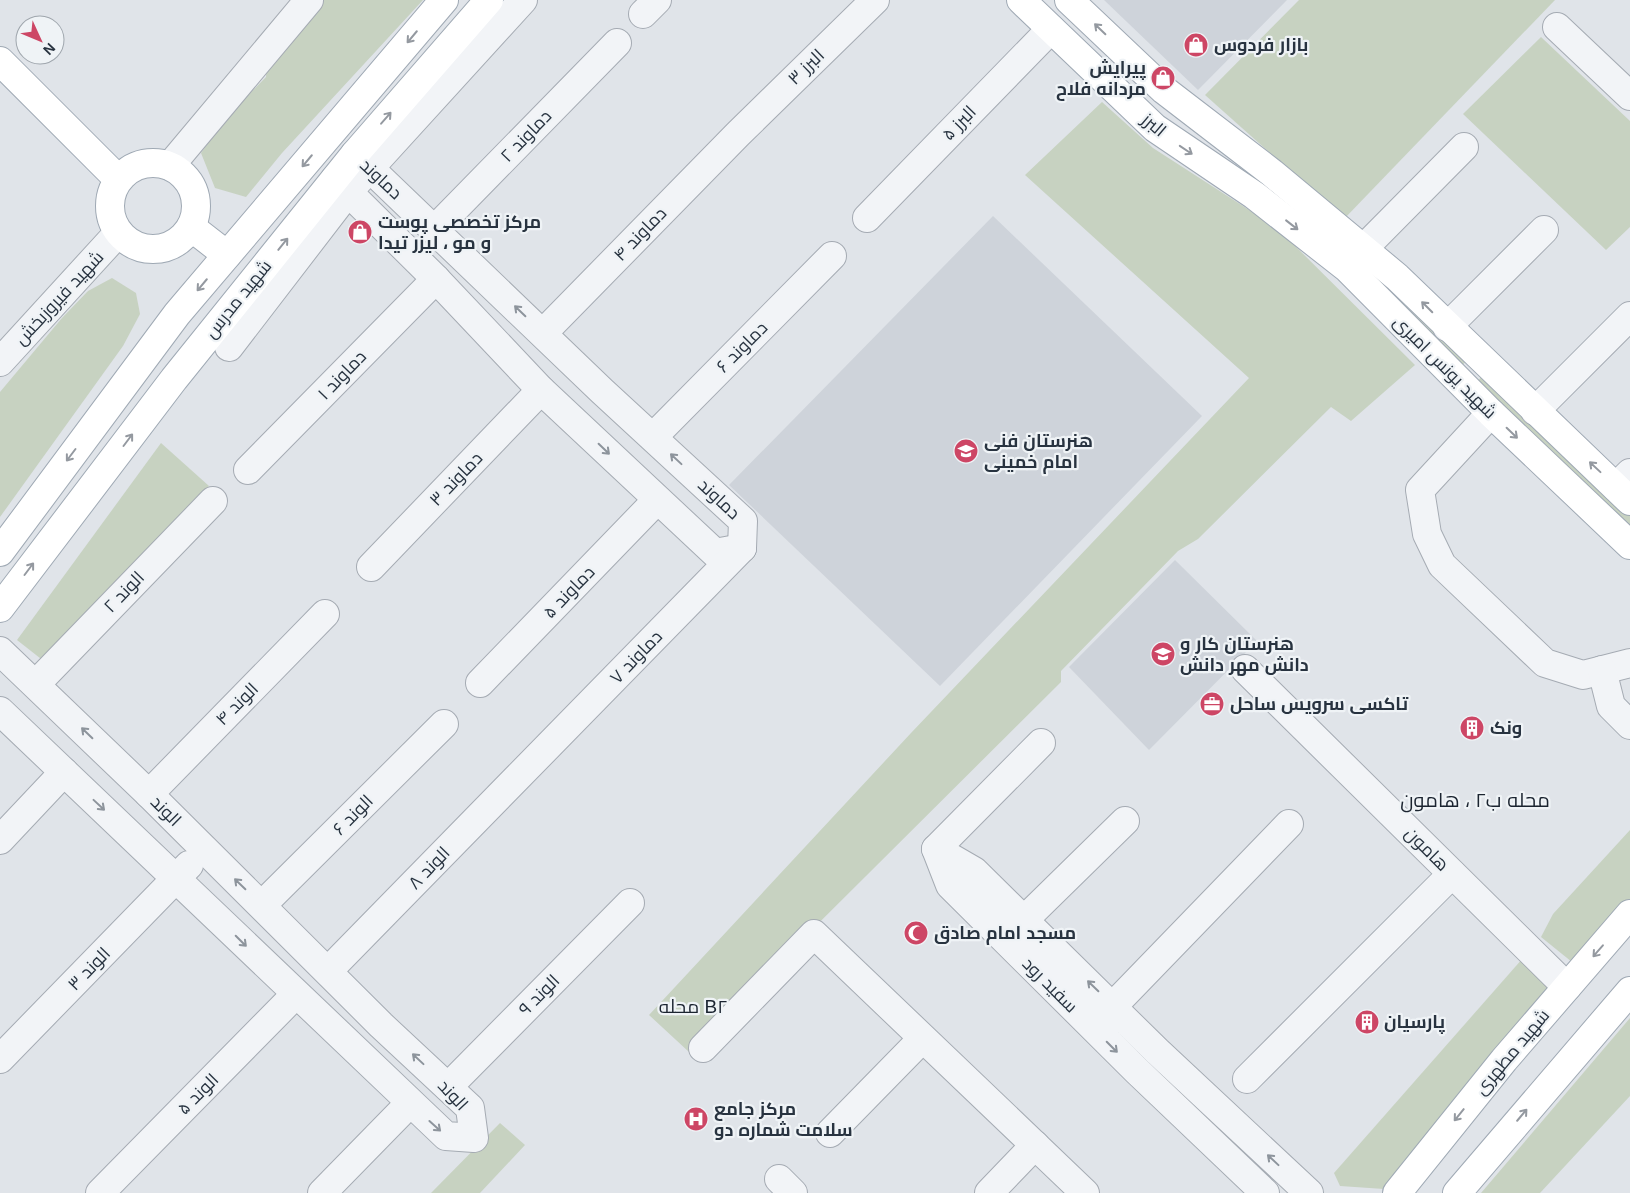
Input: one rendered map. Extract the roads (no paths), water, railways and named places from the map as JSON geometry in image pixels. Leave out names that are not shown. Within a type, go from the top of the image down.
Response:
[{"type":"main road","name":"شهید مدرس","points":[[0,552],[177,314],[444,0]]},
{"type":"main road","name":"شهید مدرس","points":[[0,608],[174,379],[363,161],[489,0]]},
{"type":"main road","name":"البرز","points":[[1021,0],[1155,128],[1254,195]]},
{"type":"main road","name":"البرز","points":[[1069,0],[1164,90],[1272,173]]},
{"type":"main road","points":[[1108,84],[1132,60]]},
{"type":"main road","points":[[0,61],[118,179]]},
{"type":"main road","points":[[156,162],[170,166],[182,174],[191,185],[196,199],[196,213],[191,226],[182,238],[170,246],[156,250],[142,248],[129,243],[118,233],[111,221],[108,207],[111,192],[118,179],[128,169],[156,162]]},
{"type":"main road","name":"شهید یونس امیری","points":[[1272,173],[1355,259],[1459,381],[1630,545]]},
{"type":"main road","name":"شهید یونس امیری","points":[[1254,195],[1355,259],[1397,277],[1535,411],[1625,487]]},
{"type":"main road","points":[[191,226],[227,255]]},
{"type":"main road","points":[[1459,381],[1482,360]]},
{"type":"main road","name":"شهید مطهری","points":[[1397,1193],[1504,1060],[1630,914]]},
{"type":"main road","points":[[1457,1193],[1630,991]]},
{"type":"street","points":[[170,166],[309,0]]},
{"type":"street","points":[[363,161],[523,0]]},
{"type":"street","name":"البرز ۳","points":[[738,134],[874,0]]},
{"type":"street","points":[[1558,27],[1630,96]]},
{"type":"street","name":"البرز ۵","points":[[867,218],[1051,29]]},
{"type":"street","name":"دماوند ۲","points":[[435,229],[617,43]]},
{"type":"street","name":"دماوند ۴","points":[[543,333],[738,134]]},
{"type":"street","points":[[1355,259],[1464,147]]},
{"type":"street","name":"دماوند","points":[[342,185],[436,279],[541,390],[715,553],[742,548],[744,521],[602,391],[363,161]]},
{"type":"street","points":[[229,348],[342,185]]},
{"type":"street","points":[[1448,327],[1544,230]]},
{"type":"street","name":"شهید فیروزبخش","points":[[0,362],[118,233]]},
{"type":"street","name":"دماوند ۶","points":[[652,437],[832,256]]},
{"type":"street","name":"دماوند ۱","points":[[248,470],[436,279]]},
{"type":"street","points":[[467,312],[495,286]]},
{"type":"street","points":[[1535,411],[1630,316]]},
{"type":"street","name":"دماوند ۳","points":[[371,567],[541,390]]},
{"type":"street","points":[[573,420],[602,391]]},
{"type":"street","points":[[1491,413],[1420,490],[1427,534],[1442,565],[1545,663],[1583,675],[1630,663]]},
{"type":"street","name":"الوند ۲","points":[[36,684],[213,500]]},
{"type":"street","name":"دماوند ۵","points":[[480,683],[657,500]]},
{"type":"street","name":"دماوند ۷","points":[[530,765],[742,548]]},
{"type":"street","name":"الوند ۴","points":[[149,794],[325,614]]},
{"type":"street","name":"الوند","points":[[0,711],[446,1136],[474,1138],[470,1108],[381,1025],[329,970],[36,684],[4,658]]},
{"type":"street","name":"هامون","points":[[1245,669],[1567,987]]},
{"type":"street","points":[[1602,670],[1611,706],[1630,725]]},
{"type":"street","name":"الوند ۶","points":[[262,905],[444,724]]},
{"type":"street","points":[[936,849],[1040,743]]},
{"type":"street","points":[[0,840],[71,779],[109,755]]},
{"type":"street","name":"الوند ۸","points":[[329,970],[530,765]]},
{"type":"street","points":[[1024,920],[1124,821]]},
{"type":"street","points":[[1113,1006],[1289,824]]},
{"type":"street","name":"سفید رود","points":[[936,849],[974,871],[1157,1050],[1309,1193]]},
{"type":"street","name":"سفید رود","points":[[936,849],[950,885],[1137,1072],[1265,1193]]},
{"type":"street","name":"الوند ۳","points":[[0,1059],[204,850]]},
{"type":"street","points":[[1247,1079],[1452,874]]},
{"type":"street","points":[[960,895],[980,877]]},
{"type":"street","name":"الوند ۹","points":[[448,1087],[630,903]]},
{"type":"street","points":[[703,1048],[814,934],[1085,1193]]},
{"type":"street","name":"الوند ۵","points":[[100,1193],[286,985],[306,948]]},
{"type":"street","points":[[355,1051],[381,1025]]},
{"type":"street","points":[[830,1133],[922,1039]]},
{"type":"street","points":[[1137,1072],[1157,1050]]},
{"type":"street","points":[[322,1193],[410,1103]]},
{"type":"street","points":[[989,1193],[1035,1146]]},
{"type":"place","name":"بازار فردوس","points":[[1196,45]]},
{"type":"place","name":"پیرایش مردانه فلاح","points":[[1163,78]]},
{"type":"place","name":"مرکز تخصصی پوست و مو ، لیزر تیدا","points":[[360,232]]},
{"type":"place","name":"هنرستان فنی امام خمینی","points":[[966,451]]},
{"type":"place","name":"هنرستان کار و دانش مهر دانش","points":[[1163,654]]},
{"type":"place","name":"تاکسی سرویس ساحل","points":[[1212,704]]},
{"type":"place","name":"ونک","points":[[1472,728]]},
{"type":"place","name":"مسجد امام صادق","points":[[916,933]]},
{"type":"place","name":"پارسیان","points":[[1367,1022]]},
{"type":"place","name":"مرکز جامع سلامت شماره دو","points":[[696,1119]]},
{"type":"district","name":"محله ب۲ ، هامون","points":[[1475,800]]},
{"type":"district","name":"محله B۲","points":[[693,1006]]}]
